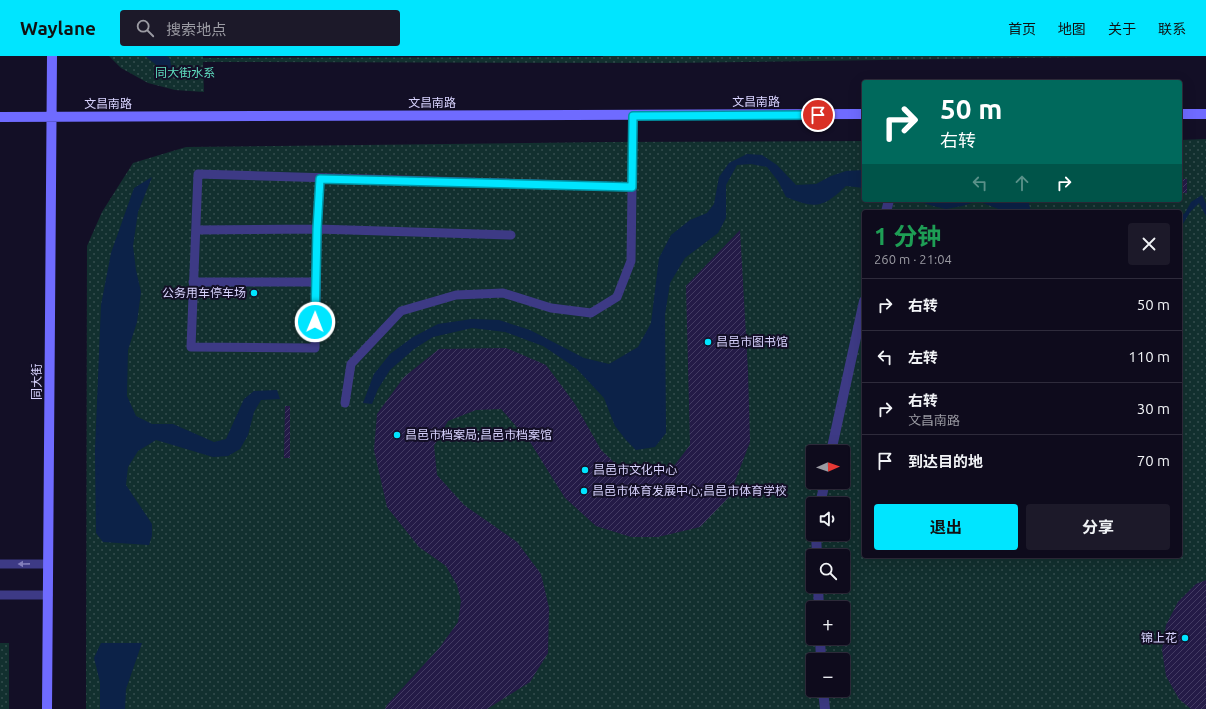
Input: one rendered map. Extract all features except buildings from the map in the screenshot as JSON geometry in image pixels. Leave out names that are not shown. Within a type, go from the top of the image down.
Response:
[{"type":"street","name":"同大街","points":[[47,709],[52,56]]},
{"type":"street","name":"文昌南路","points":[[0,117],[862,114]]},
{"type":"street","points":[[1182,114],[1206,114]]},
{"type":"street","points":[[833,445],[862,310]]},
{"type":"street","points":[[824,697],[825,709]]},
{"type":"lane","points":[[345,404],[351,364],[401,311],[456,295],[503,293],[551,308],[591,313],[617,297],[631,262],[633,116]]},
{"type":"lane","points":[[320,179],[317,229],[315,348],[191,347],[198,174],[320,179],[632,187]]},
{"type":"lane","points":[[196,230],[317,229],[511,235]]},
{"type":"lane","points":[[193,282],[316,282]]},
{"type":"lane","points":[[0,564],[48,564]]},
{"type":"lane","points":[[0,595],[48,595]]},
{"type":"green space","name":"同大街水系","points":[[109,56],[203,56],[203,58],[1152,56],[671,63],[203,62],[204,92],[175,90],[148,83],[121,68]]},
{"type":"green space","points":[[1206,139],[1206,709],[86,709],[87,246],[102,212],[133,163],[186,147],[606,142],[862,141],[862,202],[1182,202],[1182,140]]},
{"type":"green space","points":[[0,643],[9,643],[9,709],[0,709]]},
{"type":"water","points":[[145,56],[167,56],[170,59],[173,78]]},
{"type":"water","points":[[747,154],[762,155],[777,165],[796,185],[816,184],[831,176],[846,171],[862,170],[862,188],[846,186],[831,199],[812,205],[786,197],[778,181],[767,167],[751,164],[737,165],[726,185],[726,218],[718,233],[685,258],[670,283],[665,315],[666,433],[655,447],[636,450],[626,440],[615,426],[604,398],[576,368],[543,346],[505,332],[472,328],[433,337],[414,349],[390,370],[378,389],[372,404],[363,403],[374,374],[390,354],[413,337],[438,324],[472,319],[499,320],[530,330],[584,358],[609,364],[638,347],[651,323],[659,258],[671,235],[690,220],[707,213],[714,204],[719,177],[729,163]]},
{"type":"water","points":[[152,177],[138,212],[133,246],[141,292],[137,322],[128,350],[127,396],[136,416],[152,424],[173,424],[214,442],[226,439],[244,399],[254,391],[277,390],[280,399],[261,400],[254,412],[248,435],[240,449],[228,456],[213,457],[156,440],[138,451],[128,467],[126,485],[152,524],[152,536],[149,545],[103,542],[96,533],[95,450],[101,305],[111,253],[134,188]]},
{"type":"water","points":[[1202,195],[1206,204],[1206,216],[1199,203],[1190,212],[1182,226],[1182,215],[1191,202]]},
{"type":"water","points":[[921,202],[975,202],[946,209]]},
{"type":"water","points":[[981,202],[1028,202],[1030,210],[1001,210]]},
{"type":"water","points":[[101,643],[142,643],[126,689],[125,709],[100,709],[100,682],[94,658]]},
{"type":"place","name":"公务用车停车场","points":[[254,293]]},
{"type":"place","name":"昌邑市图书馆","points":[[708,342]]},
{"type":"place","name":"昌邑市档案局;昌邑市档案馆","points":[[397,435]]},
{"type":"place","name":"昌邑市文化中心","points":[[585,470]]},
{"type":"place","name":"昌邑市体育发展中心;昌邑市体育学校","points":[[584,491]]},
{"type":"place","name":"锦上花","points":[[1185,638]]},
{"type":"route","points":[[315,322],[317,229],[320,179],[632,187],[633,116],[818,115]]}]
